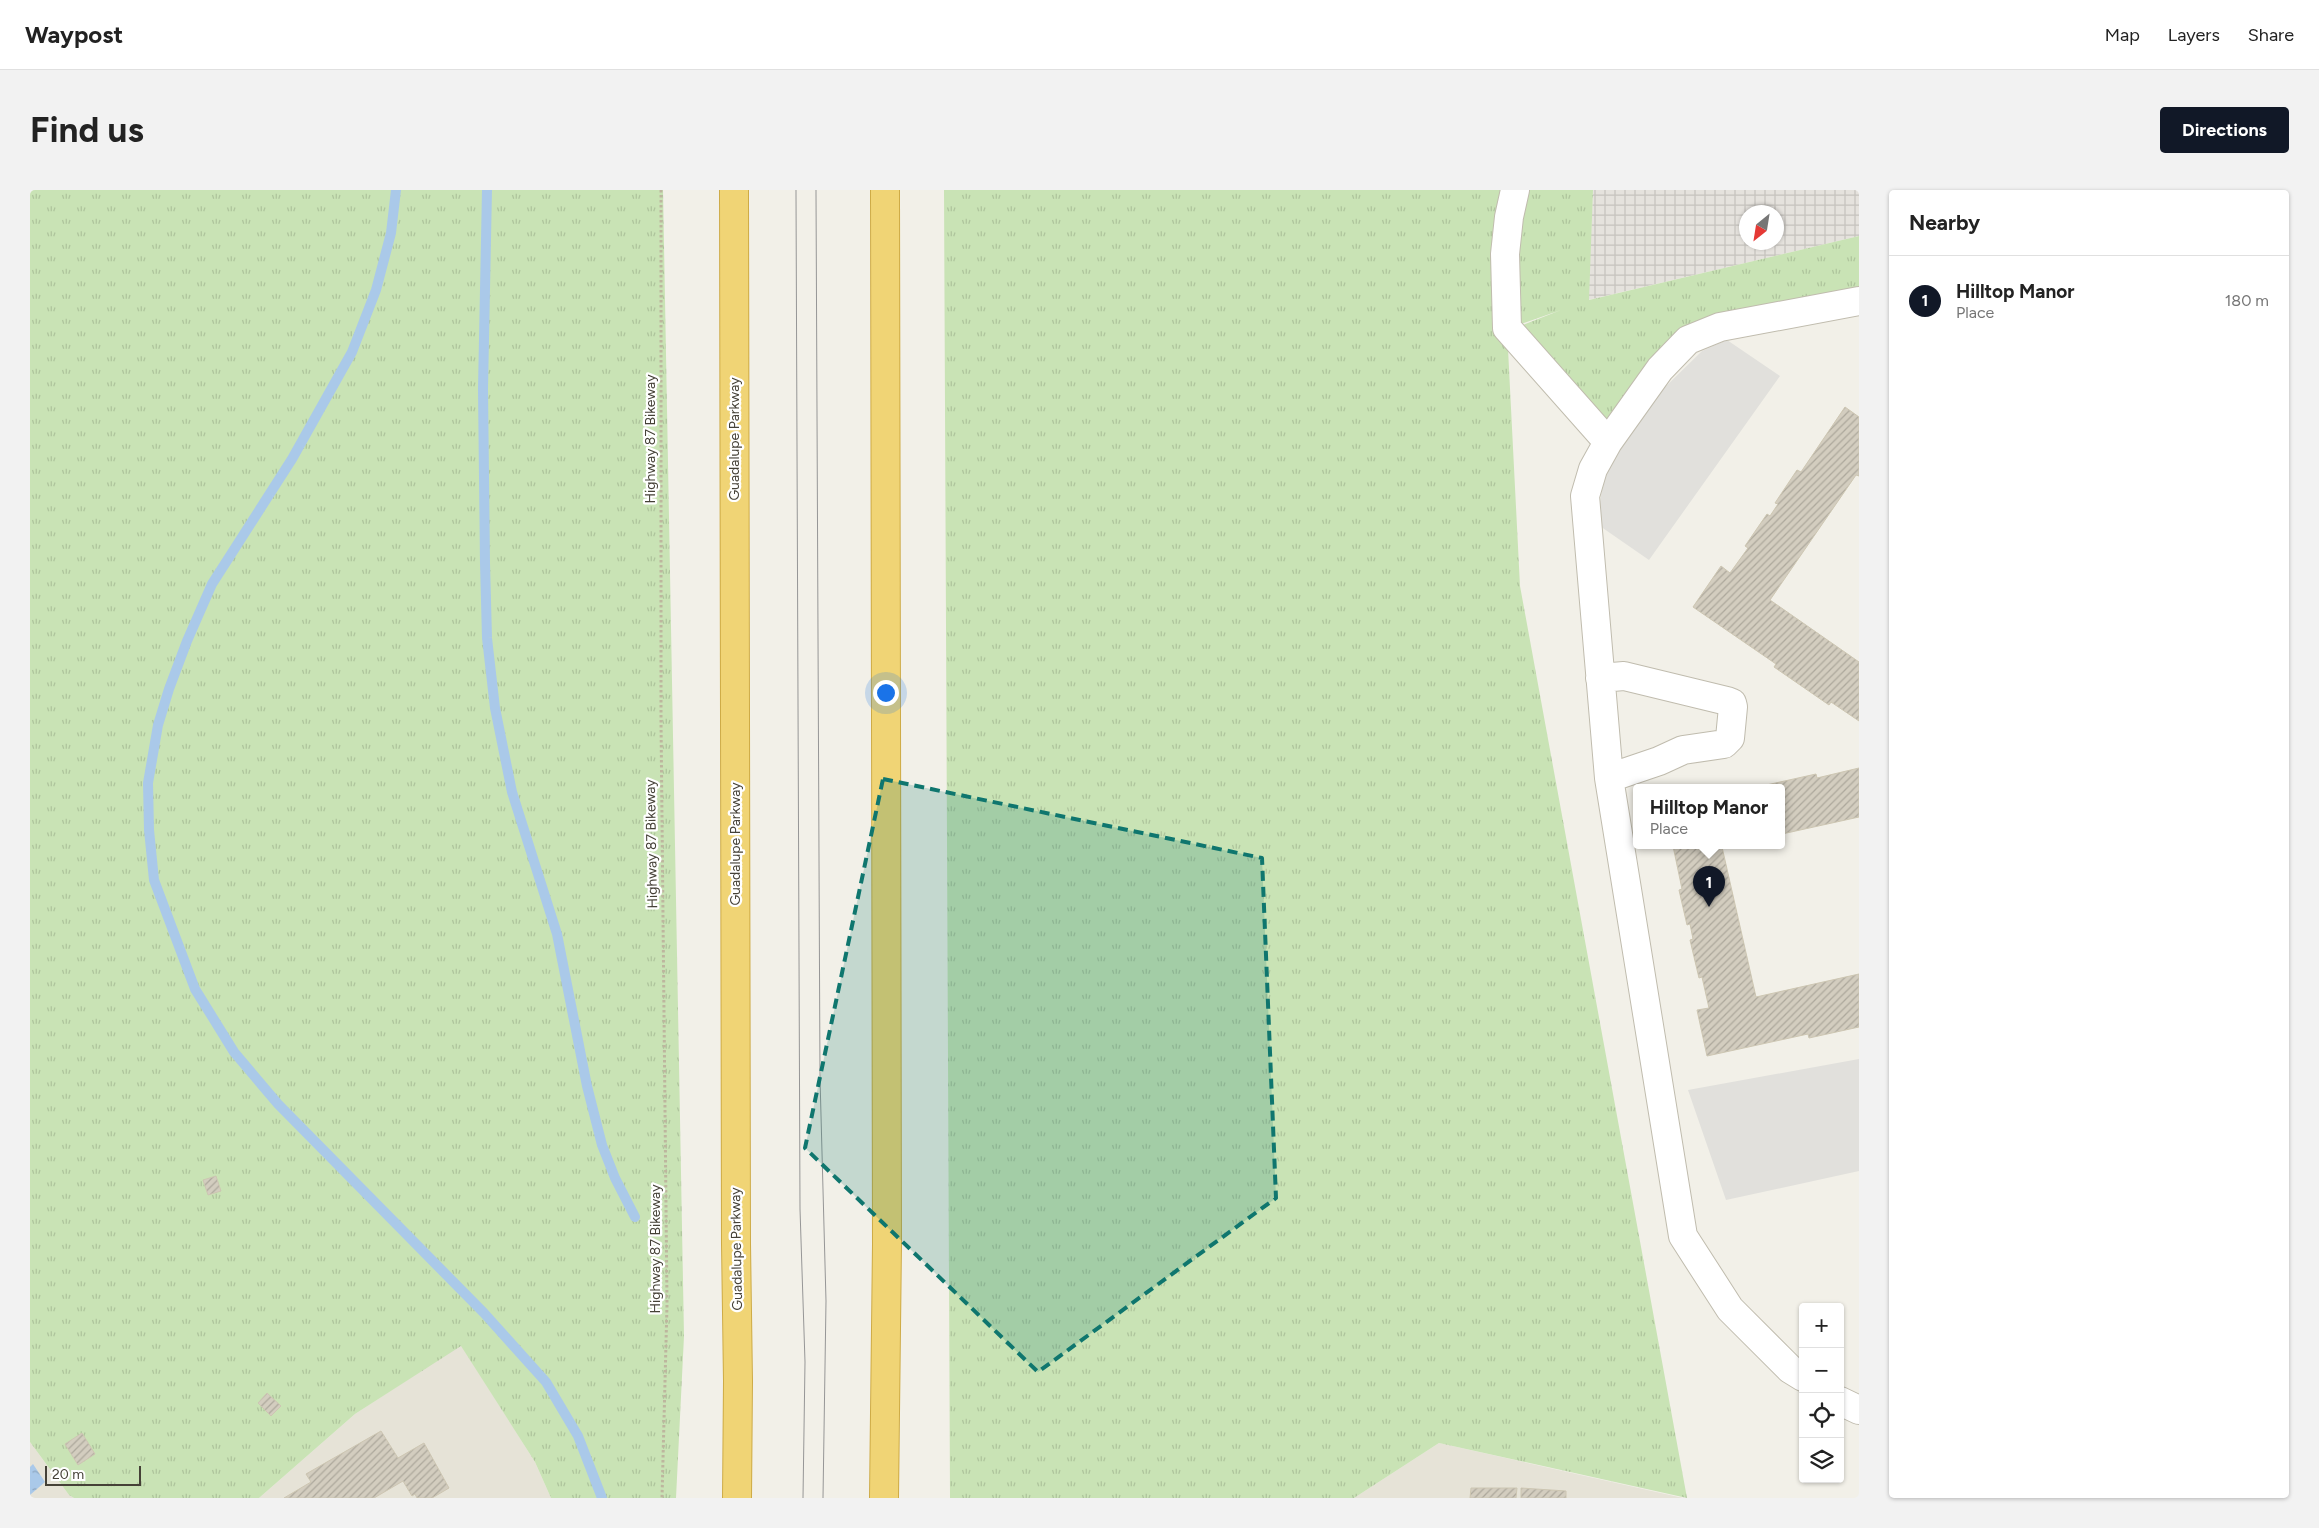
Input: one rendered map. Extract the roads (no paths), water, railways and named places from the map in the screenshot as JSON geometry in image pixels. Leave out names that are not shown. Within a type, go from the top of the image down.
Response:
[{"type":"highway","name":"Guadalupe Parkway","points":[[734,190],[737,1498]]},
{"type":"highway","points":[[884,1498],[887,1244],[885,190]]},
{"type":"lane","points":[[1515,190],[1509,216],[1505,254],[1507,328],[1608,442]]},
{"type":"lane","points":[[1799,1375],[1790,1370],[1730,1308],[1683,1236],[1609,778],[1585,496],[1593,469],[1608,442],[1660,369],[1688,340],[1720,328],[1859,300]]},
{"type":"lane","points":[[1600,678],[1624,676],[1727,701],[1732,703],[1733,707],[1730,738],[1724,744],[1683,750],[1659,761],[1609,778]]},
{"type":"lane","points":[[1844,1402],[1859,1410]]},
{"type":"water","points":[[33,1464],[45,1482],[30,1495],[30,1467]]},
{"type":"waterway","points":[[396,190],[391,233],[376,290],[352,352],[292,459],[212,584],[187,641],[169,689],[158,725],[148,783],[149,830],[154,880],[195,989],[234,1052],[278,1104],[484,1313],[546,1382],[578,1436],[602,1498]]},
{"type":"waterway","points":[[487,190],[483,389],[485,563],[487,638],[495,708],[512,792],[557,934],[587,1086],[602,1145],[615,1178],[635,1217]]},
{"type":"tram line","points":[[796,190],[800,1209],[805,1362],[803,1498]]},
{"type":"tram line","points":[[816,190],[820,1078],[826,1301],[823,1498]]},
{"type":"place","name":"Hilltop Manor","points":[[1709,907]]}]
